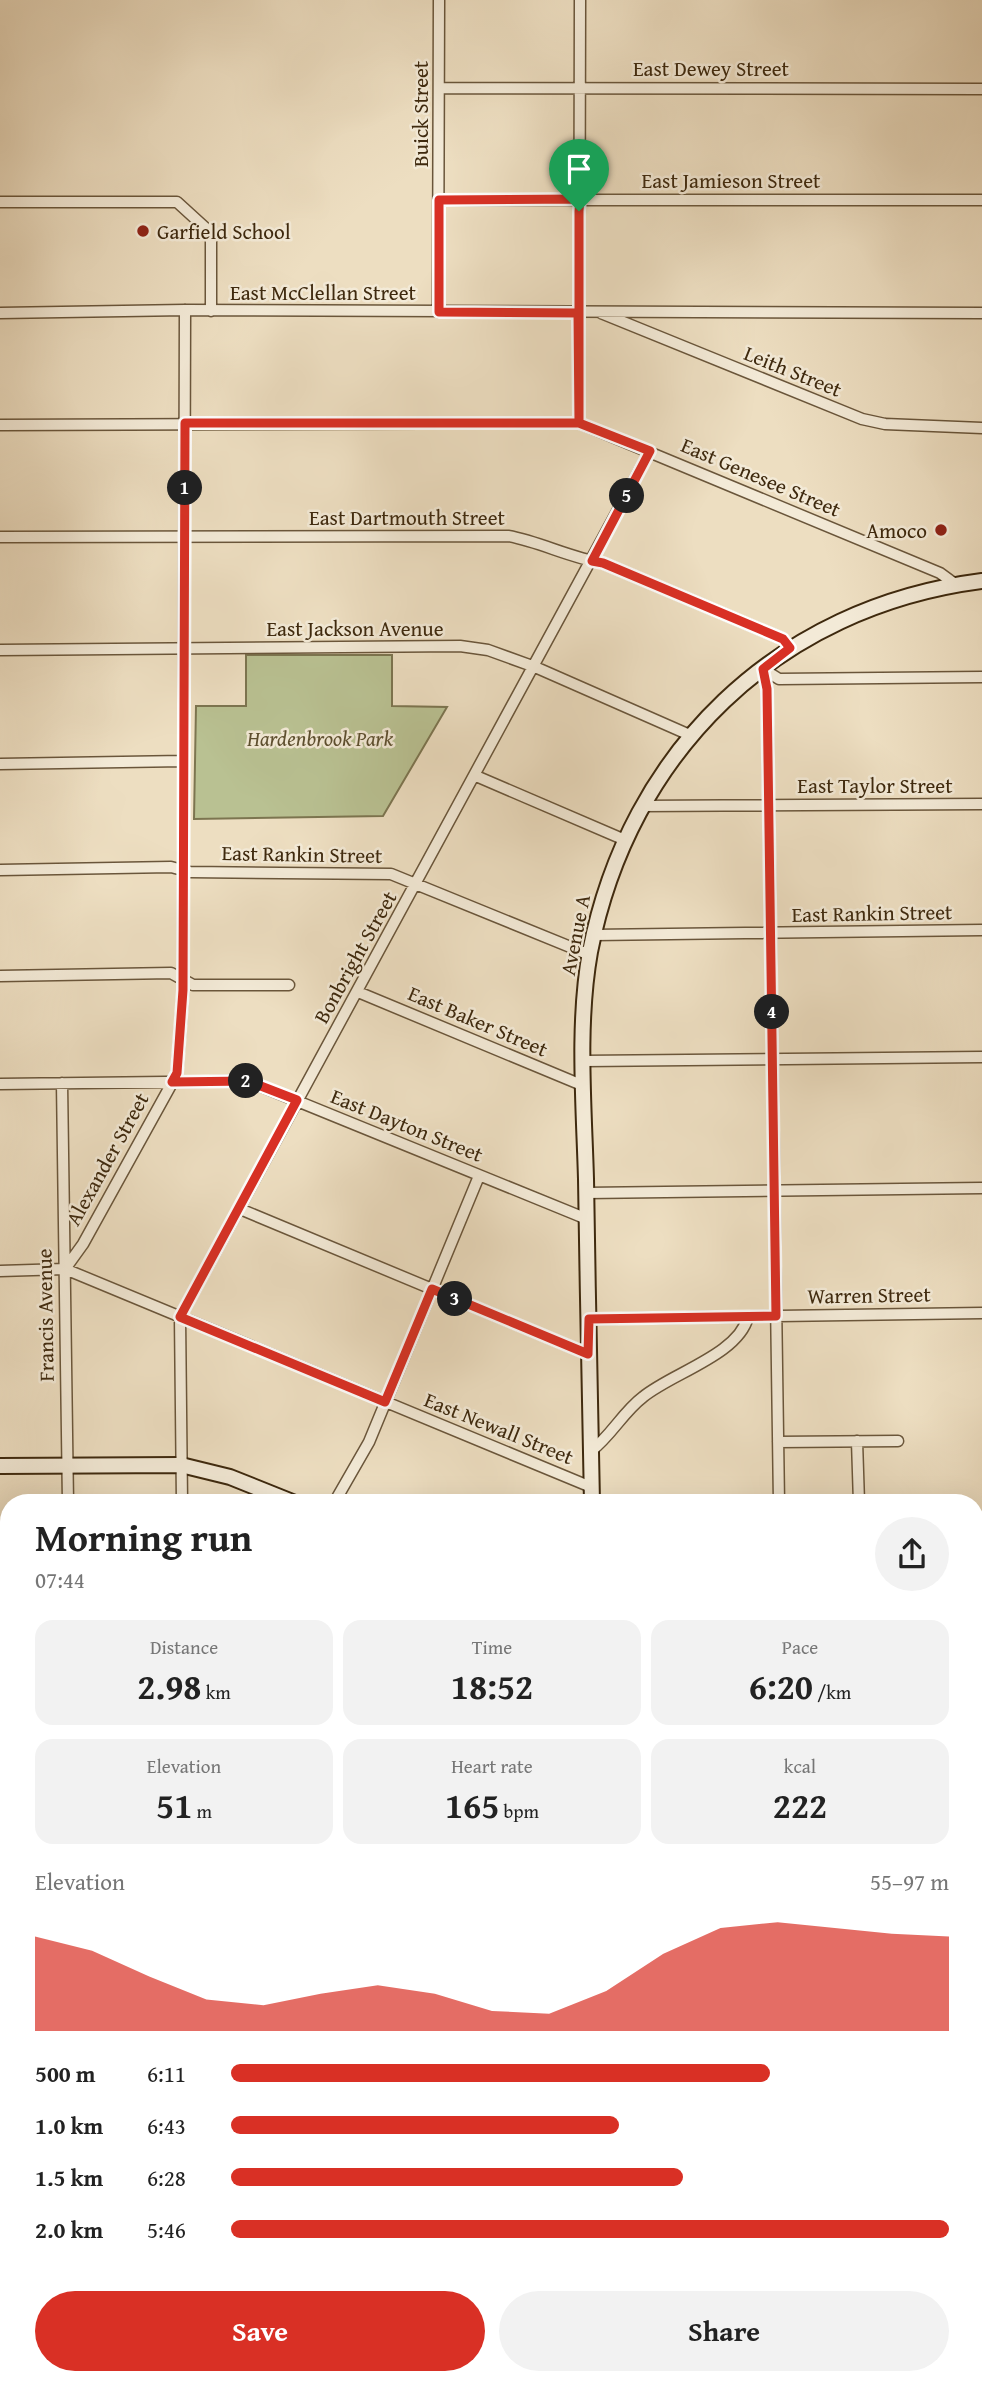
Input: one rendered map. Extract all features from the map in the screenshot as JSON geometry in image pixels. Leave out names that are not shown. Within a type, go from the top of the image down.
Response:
[{"type":"street","name":"Buick Street","points":[[439,0],[439,312]]},
{"type":"street","points":[[579,423],[580,0]]},
{"type":"street","name":"East Dewey Street","points":[[439,88],[982,89]]},
{"type":"street","name":"East Jamieson Street","points":[[439,200],[982,200]]},
{"type":"street","points":[[0,202],[177,202],[211,233],[211,310]]},
{"type":"street","name":"East McClellan Street","points":[[0,313],[185,310],[982,313]]},
{"type":"street","name":"Alexander Street","points":[[65,1269],[82,1244],[177,1073],[183,978],[185,310]]},
{"type":"street","name":"Leith Street","points":[[597,312],[862,419],[886,424],[982,428]]},
{"type":"street","name":"East Genesee Street","points":[[0,425],[579,423],[940,573],[956,584]]},
{"type":"street","name":"Bonbright Street","points":[[182,1494],[180,1317],[650,451]]},
{"type":"street","name":"East Dartmouth Street","points":[[0,537],[508,536],[534,540],[603,563],[783,639],[790,648]]},
{"type":"street","name":"Avenue A","points":[[591,1494],[584,1061],[590,955],[610,874],[642,806],[692,736],[763,669],[790,648],[841,619],[873,607],[956,584],[982,581]]},
{"type":"street","name":"East Jackson Avenue","points":[[0,650],[460,646],[488,650],[535,667],[692,736]]},
{"type":"street","points":[[763,669],[779,679],[982,677]]},
{"type":"street","points":[[763,669],[767,689],[779,1494]]},
{"type":"street","points":[[0,764],[183,761]]},
{"type":"street","points":[[476,776],[625,840]]},
{"type":"street","name":"East Taylor Street","points":[[642,806],[982,804]]},
{"type":"street","name":"East Rankin Street","points":[[0,870],[172,867],[182,872],[391,874],[590,955]]},
{"type":"street","name":"East Rankin Street","points":[[594,935],[982,930]]},
{"type":"street","points":[[0,976],[171,972],[193,985],[289,985]]},
{"type":"street","name":"East Baker Street","points":[[358,992],[584,1086]]},
{"type":"street","points":[[584,1061],[982,1057]]},
{"type":"street","name":"East Dayton Street","points":[[0,1084],[248,1081],[587,1219]]},
{"type":"street","name":"Francis Avenue","points":[[62,1083],[68,1494]]},
{"type":"street","points":[[339,1494],[369,1443],[479,1176]]},
{"type":"street","points":[[586,1193],[982,1188]]},
{"type":"street","points":[[240,1209],[588,1354]]},
{"type":"street","name":"East Newall Street","points":[[0,1271],[65,1269],[591,1487]]},
{"type":"street","name":"Warren Street","points":[[589,1319],[982,1313]]},
{"type":"street","points":[[591,1451],[645,1395],[724,1347],[745,1328],[748,1317]]},
{"type":"street","points":[[857,1441],[859,1494]]},
{"type":"street","points":[[778,1442],[898,1441]]},
{"type":"street","points":[[0,1466],[181,1465],[230,1478],[272,1494]]},
{"type":"green space","name":"Hardenbrook Park","points":[[246,655],[392,655],[392,706],[447,707],[383,816],[194,819],[196,706],[246,706]]},
{"type":"place","name":"Garfield School","points":[[143,231]]},
{"type":"place","name":"Amoco","points":[[941,530]]},
{"type":"route","points":[[579,211],[579,423],[185,423],[183,990],[177,1073],[172,1082],[248,1081],[297,1100],[180,1317],[385,1402],[432,1289],[588,1354],[589,1319],[776,1316],[767,689],[763,669],[790,648],[783,639],[603,563],[592,561],[650,451],[579,423],[578,313],[439,312],[439,200],[580,199],[579,211]]}]
